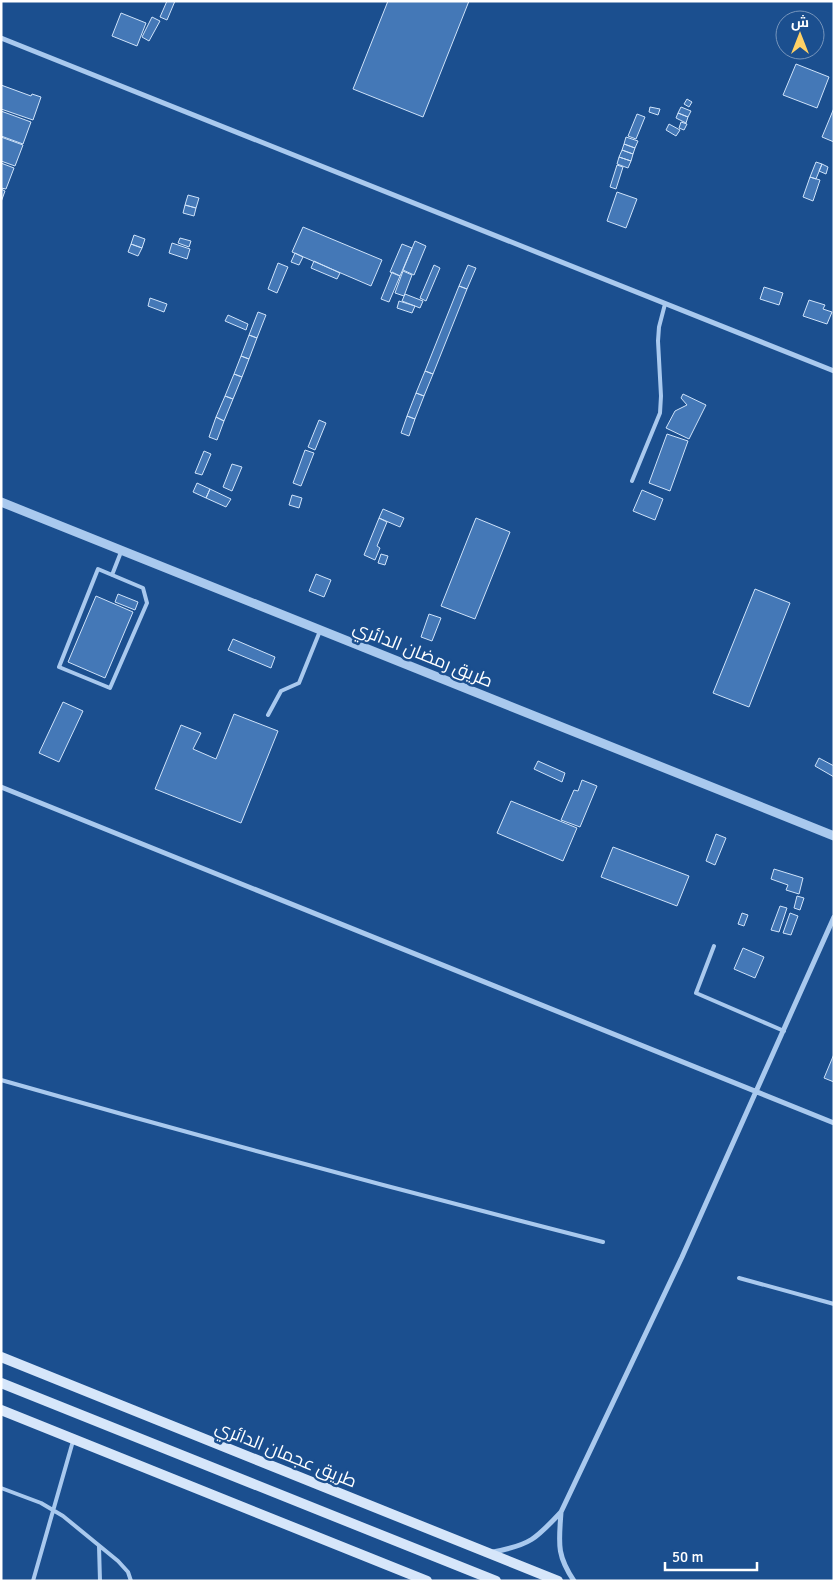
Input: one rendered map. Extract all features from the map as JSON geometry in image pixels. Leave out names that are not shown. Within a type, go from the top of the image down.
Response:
[{"type":"main road","name":"طريق عجمان الدائري","points":[[1,1357],[558,1581]]},
{"type":"main road","points":[[1,1383],[496,1581]]},
{"type":"main road","points":[[1,1410],[427,1581]]},
{"type":"street","points":[[1,38],[834,371]]},
{"type":"street","name":"طريق رمضان الدائري","points":[[1,502],[834,836]]},
{"type":"street","points":[[1,787],[834,1123]]},
{"type":"street","points":[[490,1553],[515,1548],[530,1542],[543,1532],[561,1512],[682,1257],[834,917]]},
{"type":"street","points":[[561,1512],[559,1549],[565,1567],[574,1581]]},
{"type":"lane","points":[[632,481],[660,413],[658,341],[659,326],[665,304]]},
{"type":"lane","points":[[112,575],[122,550]]},
{"type":"lane","points":[[98,569],[112,575],[143,588],[147,603],[110,688],[59,666],[98,569]]},
{"type":"lane","points":[[268,715],[281,691],[299,684],[320,630]]},
{"type":"lane","points":[[714,946],[696,993],[784,1031]]},
{"type":"lane","points":[[1,1080],[294,1161],[603,1242]]},
{"type":"lane","points":[[739,1278],[834,1304]]},
{"type":"lane","points":[[33,1581],[74,1439]]},
{"type":"lane","points":[[1,1488],[53,1509],[118,1561],[128,1572],[131,1581]]},
{"type":"lane","points":[[99,1546],[100,1581]]},
{"type":"building","points":[[167,1],[175,1],[167,20],[160,17]]},
{"type":"building","points":[[388,1],[469,1],[423,117],[353,89]]},
{"type":"building","points":[[121,13],[146,23],[137,46],[112,36]]},
{"type":"building","points":[[152,17],[160,21],[149,41],[142,37]]},
{"type":"building","points":[[796,64],[829,77],[817,108],[783,95]]},
{"type":"building","points":[[1,85],[31,96],[32,94],[41,97],[33,120],[1,109]]},
{"type":"building","points":[[687,99],[692,102],[689,107],[684,104]]},
{"type":"building","points":[[650,107],[660,109],[658,115],[649,112]]},
{"type":"building","points":[[681,107],[691,111],[688,117],[678,113]]},
{"type":"building","points":[[834,108],[834,142],[822,137]]},
{"type":"building","points":[[1,111],[31,122],[23,144],[1,136]]},
{"type":"building","points":[[678,113],[688,117],[686,123],[676,118]]},
{"type":"building","points":[[637,114],[645,117],[636,139],[628,136]]},
{"type":"building","points":[[681,122],[687,124],[684,130],[679,128]]},
{"type":"building","points":[[669,124],[680,130],[676,136],[666,130]]},
{"type":"building","points":[[1,137],[23,145],[15,166],[1,161]]},
{"type":"building","points":[[626,137],[638,141],[635,148],[624,144]]},
{"type":"building","points":[[624,144],[635,148],[633,154],[622,150]]},
{"type":"building","points":[[622,150],[633,154],[631,161],[619,157]]},
{"type":"building","points":[[619,157],[631,161],[628,168],[617,164]]},
{"type":"building","points":[[816,162],[822,164],[816,179],[810,177]]},
{"type":"building","points":[[1,163],[14,168],[6,189],[1,188]]},
{"type":"building","points":[[822,164],[828,167],[826,174],[819,171]]},
{"type":"building","points":[[617,165],[623,167],[616,189],[610,187]]},
{"type":"building","points":[[810,177],[820,180],[813,201],[803,197]]},
{"type":"building","points":[[1,189],[5,191],[1,202]]},
{"type":"building","points":[[617,192],[637,199],[626,228],[607,221]]},
{"type":"building","points":[[188,195],[199,198],[196,208],[185,205]]},
{"type":"building","points":[[185,205],[196,208],[194,216],[183,213]]},
{"type":"building","points":[[303,227],[382,260],[371,286],[292,252]]},
{"type":"building","points":[[134,235],[145,239],[142,248],[131,244]]},
{"type":"building","points":[[180,238],[191,241],[189,247],[178,243]]},
{"type":"building","points":[[415,241],[426,246],[414,275],[403,270]]},
{"type":"building","points":[[172,243],[190,249],[187,259],[169,253]]},
{"type":"building","points":[[131,244],[142,248],[138,256],[128,252]]},
{"type":"building","points":[[402,244],[412,248],[400,276],[390,272]]},
{"type":"building","points":[[295,253],[303,257],[299,265],[291,262]]},
{"type":"building","points":[[314,261],[340,273],[337,279],[311,268]]},
{"type":"building","points":[[278,263],[288,267],[277,293],[268,289]]},
{"type":"building","points":[[434,265],[440,268],[426,301],[420,298]]},
{"type":"building","points":[[468,265],[476,268],[467,289],[459,286]]},
{"type":"building","points":[[403,271],[412,275],[404,296],[395,293]]},
{"type":"building","points":[[392,272],[400,276],[389,302],[381,299]]},
{"type":"building","points":[[459,286],[467,289],[433,374],[425,371]]},
{"type":"building","points":[[764,287],[783,293],[779,305],[760,299]]},
{"type":"building","points":[[405,294],[423,301],[420,308],[402,301]]},
{"type":"building","points":[[150,298],[167,304],[164,312],[148,306]]},
{"type":"building","points":[[809,300],[825,305],[823,309],[832,312],[827,324],[803,316]]},
{"type":"building","points":[[399,301],[415,306],[412,313],[397,308]]},
{"type":"building","points":[[258,312],[266,315],[257,338],[249,335]]},
{"type":"building","points":[[228,315],[248,324],[246,330],[225,321]]},
{"type":"building","points":[[249,335],[257,338],[249,359],[241,356]]},
{"type":"building","points":[[241,356],[249,359],[242,377],[234,374]]},
{"type":"building","points":[[425,371],[433,374],[424,396],[416,393]]},
{"type":"building","points":[[234,374],[242,377],[233,399],[225,396]]},
{"type":"building","points":[[416,393],[424,396],[415,419],[407,416]]},
{"type":"building","points":[[683,394],[706,405],[689,439],[666,428],[675,411],[687,405],[681,398]]},
{"type":"building","points":[[225,396],[233,399],[224,421],[216,417]]},
{"type":"building","points":[[407,416],[415,419],[409,436],[401,433]]},
{"type":"building","points":[[216,417],[224,421],[217,440],[209,437]]},
{"type":"building","points":[[319,420],[326,423],[315,450],[308,447]]},
{"type":"building","points":[[667,434],[688,441],[670,491],[649,483]]},
{"type":"building","points":[[305,450],[314,453],[301,486],[293,483]]},
{"type":"building","points":[[204,451],[211,454],[202,475],[195,473]]},
{"type":"building","points":[[232,464],[242,467],[232,491],[223,487]]},
{"type":"building","points":[[197,483],[210,489],[206,498],[193,492]]},
{"type":"building","points":[[210,489],[231,499],[226,507],[206,498]]},
{"type":"building","points":[[642,490],[663,499],[655,520],[633,511]]},
{"type":"building","points":[[292,495],[302,498],[299,508],[289,505]]},
{"type":"building","points":[[383,509],[404,518],[400,527],[379,518]]},
{"type":"building","points":[[379,518],[387,522],[377,546],[380,548],[375,560],[364,555]]},
{"type":"building","points":[[476,518],[510,532],[475,619],[441,606]]},
{"type":"building","points":[[381,554],[388,556],[385,565],[378,563]]},
{"type":"building","points":[[316,574],[331,580],[324,597],[309,591]]},
{"type":"building","points":[[755,589],[790,603],[749,707],[713,693]]},
{"type":"building","points":[[118,594],[138,602],[135,610],[115,602]]},
{"type":"building","points":[[96,596],[133,612],[105,678],[68,662]]},
{"type":"building","points":[[429,614],[441,618],[432,641],[421,637]]},
{"type":"building","points":[[233,639],[275,657],[271,668],[228,650]]},
{"type":"building","points":[[63,702],[83,711],[59,762],[39,753]]},
{"type":"building","points":[[234,714],[278,731],[241,823],[155,789],[181,725],[201,733],[193,749],[216,759]]},
{"type":"building","points":[[819,758],[834,766],[834,777],[815,766]]},
{"type":"building","points":[[538,761],[565,773],[562,782],[534,769]]},
{"type":"building","points":[[582,780],[597,786],[580,827],[561,820],[574,790],[578,791]]},
{"type":"building","points":[[511,801],[577,828],[563,861],[497,833]]},
{"type":"building","points":[[716,834],[726,838],[715,865],[706,861]]},
{"type":"building","points":[[613,847],[689,876],[677,906],[601,877]]},
{"type":"building","points":[[774,869],[803,878],[799,894],[786,890],[788,885],[771,879]]},
{"type":"building","points":[[797,896],[804,898],[800,910],[794,908]]},
{"type":"building","points":[[780,906],[787,908],[779,932],[771,930]]},
{"type":"building","points":[[742,913],[748,915],[744,926],[738,924]]},
{"type":"building","points":[[790,913],[798,916],[791,935],[783,933]]},
{"type":"building","points":[[743,948],[764,957],[755,978],[734,969]]},
{"type":"building","points":[[834,1054],[834,1082],[824,1078]]}]
